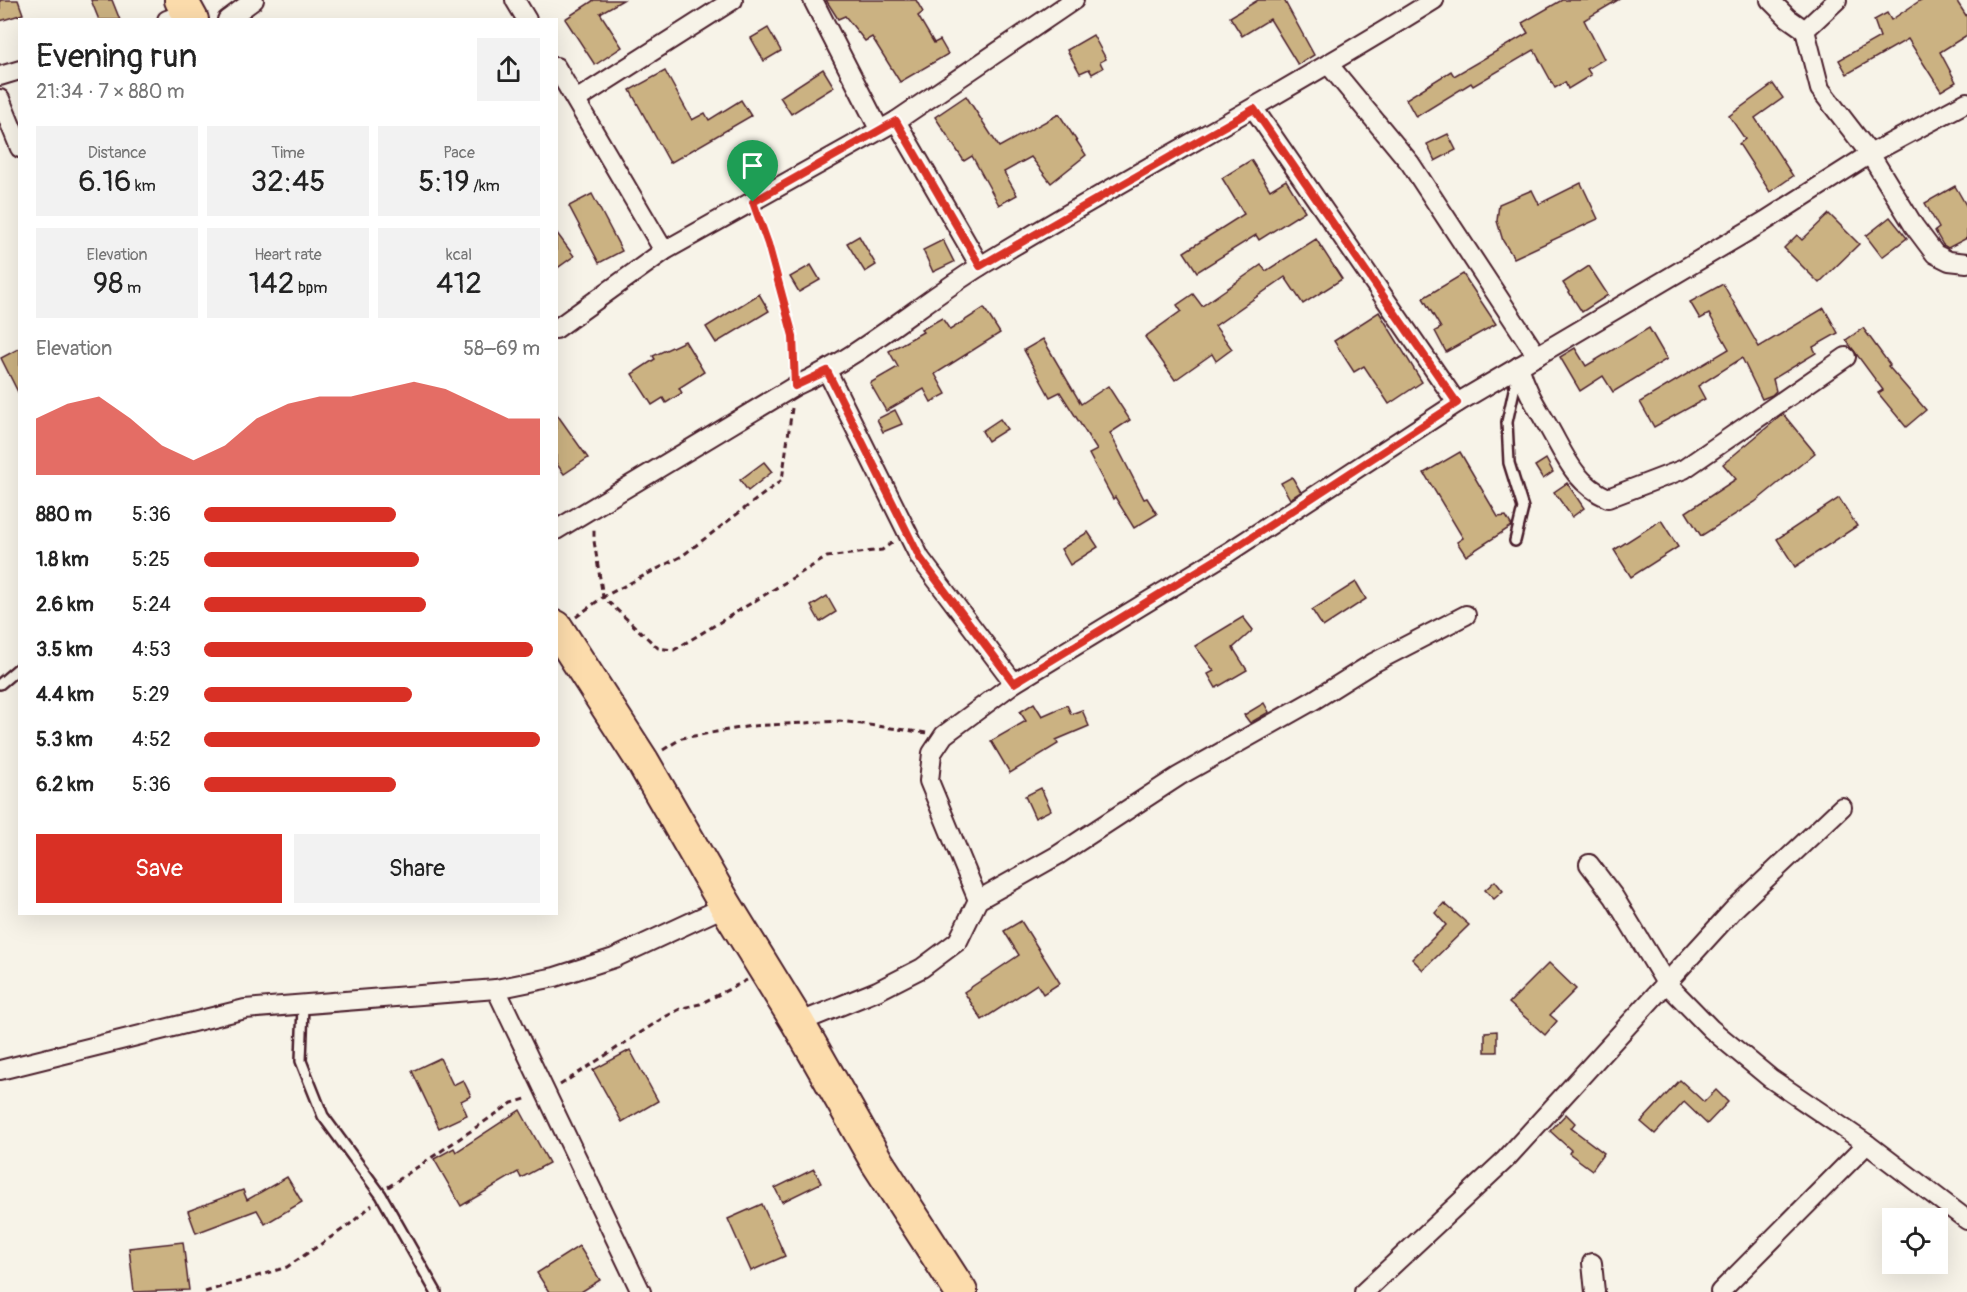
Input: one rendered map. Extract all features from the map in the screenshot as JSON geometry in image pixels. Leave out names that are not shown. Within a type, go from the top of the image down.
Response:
[{"type":"highway","points":[[558,631],[643,762],[726,906],[767,970],[877,1162],[961,1292]]},
{"type":"street","points":[[230,18],[254,0]]},
{"type":"street","points":[[515,0],[526,18]]},
{"type":"street","points":[[813,0],[879,129]]},
{"type":"street","points":[[558,328],[664,251],[896,121],[1074,0]]},
{"type":"street","points":[[558,529],[795,386],[827,371],[980,266],[1254,109],[1434,0]]},
{"type":"street","points":[[1770,0],[1788,18],[1805,30],[1820,89],[1870,154],[1914,226],[1935,254],[1949,261],[1967,263]]},
{"type":"street","points":[[1805,30],[1837,0]]},
{"type":"street","points":[[576,100],[729,1]]},
{"type":"street","points":[[1329,65],[1410,163],[1537,356]]},
{"type":"street","points":[[0,76],[18,71]]},
{"type":"street","points":[[558,71],[664,251]]},
{"type":"street","points":[[0,99],[18,143]]},
{"type":"street","points":[[978,900],[929,781],[932,753],[944,735],[1014,683],[1229,552],[1457,403],[1765,221],[1870,154],[1967,102]]},
{"type":"street","points":[[1254,109],[1457,403]]},
{"type":"street","points":[[896,121],[980,266]]},
{"type":"street","points":[[1519,366],[1528,395],[1546,421],[1572,471],[1593,491],[1608,498],[1684,470],[1846,357]]},
{"type":"street","points":[[827,371],[920,558],[1014,683]]},
{"type":"street","points":[[798,1023],[877,991],[922,968],[958,941],[978,900],[1058,855],[1179,776],[1314,700],[1373,663],[1466,615]]},
{"type":"street","points":[[1372,1288],[1505,1160],[1734,909],[1842,807]]},
{"type":"street","points":[[1589,864],[1614,897],[1666,983],[1711,1029],[1770,1078],[1867,1144],[1967,1220]]},
{"type":"street","points":[[2,1066],[244,1009],[496,989],[555,977],[614,958],[726,906]]},
{"type":"street","points":[[496,989],[641,1292]]},
{"type":"street","points":[[1720,1292],[1867,1144]]},
{"type":"street","points":[[1592,1263],[1595,1292]]},
{"type":"lane","points":[[1515,541],[1523,508],[1509,463],[1507,422],[1519,366]]},
{"type":"lane","points":[[0,684],[18,669]]},
{"type":"lane","points":[[303,1005],[301,1061],[323,1116],[381,1195],[436,1292]]},
{"type":"path","points":[[558,628],[603,597],[682,556],[782,480],[795,386],[793,336],[768,244],[753,202]]},
{"type":"path","points":[[595,507],[594,541],[603,597],[658,648],[674,650],[827,557],[882,550],[898,538],[896,510]]},
{"type":"path","points":[[643,762],[682,738],[752,726],[840,721],[944,735]]},
{"type":"path","points":[[205,1292],[287,1267],[349,1225],[393,1181],[512,1103],[547,1093],[663,1018],[682,1008],[700,1004],[767,970]]},
{"type":"building","points":[[0,0],[18,0],[23,14],[0,21]]},
{"type":"building","points":[[91,0],[112,0],[119,18],[98,18]]},
{"type":"building","points":[[594,0],[623,0],[600,13],[622,47],[595,65],[565,19]]},
{"type":"building","points":[[826,0],[916,0],[923,12],[918,16],[934,43],[940,40],[948,54],[900,82],[872,37],[865,41],[845,16],[838,19]]},
{"type":"building","points":[[1258,0],[1284,0],[1314,55],[1298,65],[1270,19],[1242,36],[1230,17]]},
{"type":"building","points":[[1562,0],[1618,0],[1584,20],[1604,59],[1587,69],[1591,75],[1568,89],[1565,82],[1555,88],[1534,50],[1473,86],[1471,83],[1416,117],[1406,99],[1451,71],[1454,76],[1528,33],[1522,23]]},
{"type":"building","points":[[1921,0],[1956,0],[1967,17],[1967,35],[1940,52],[1956,82],[1941,91],[1908,39],[1847,74],[1839,60],[1880,37],[1874,20],[1887,13],[1891,20]]},
{"type":"building","points":[[768,28],[781,51],[764,61],[751,38]]},
{"type":"building","points":[[1093,35],[1106,59],[1100,62],[1103,68],[1092,74],[1089,69],[1080,73],[1067,50]]},
{"type":"building","points":[[823,69],[834,87],[791,114],[780,97]]},
{"type":"building","points":[[665,71],[692,120],[705,113],[709,120],[741,100],[751,116],[670,163],[630,90]]},
{"type":"building","points":[[1773,84],[1783,98],[1755,118],[1793,176],[1770,192],[1739,144],[1745,139],[1729,116]]},
{"type":"building","points":[[966,96],[999,147],[1059,114],[1086,155],[1051,183],[1031,157],[1004,172],[1017,195],[999,205],[972,156],[964,161],[935,117]]},
{"type":"building","points":[[1448,134],[1456,150],[1435,161],[1427,144]]},
{"type":"building","points":[[1251,160],[1270,190],[1286,180],[1305,211],[1259,240],[1256,235],[1197,272],[1184,252],[1244,214],[1222,178]]},
{"type":"building","points":[[1581,183],[1598,219],[1514,258],[1503,241],[1497,221],[1499,204],[1532,190],[1539,204]]},
{"type":"building","points":[[1955,186],[1967,207],[1967,238],[1948,248],[1943,245],[1935,231],[1939,228],[1925,203]]},
{"type":"building","points":[[592,194],[622,251],[599,263],[569,206]]},
{"type":"building","points":[[1829,214],[1859,244],[1819,283],[1784,248],[1797,235],[1802,240]]},
{"type":"building","points":[[1890,217],[1907,238],[1882,257],[1866,236]]},
{"type":"building","points":[[558,235],[574,256],[558,268]]},
{"type":"building","points":[[859,236],[876,265],[865,272],[847,243]]},
{"type":"building","points":[[1316,239],[1342,279],[1303,304],[1285,277],[1215,326],[1232,349],[1216,361],[1212,354],[1175,380],[1145,337],[1181,311],[1177,305],[1193,294],[1202,306],[1261,265],[1266,271]]},
{"type":"building","points":[[943,240],[954,262],[933,272],[923,250]]},
{"type":"building","points":[[811,265],[820,280],[799,292],[790,277]]},
{"type":"building","points":[[1589,266],[1608,295],[1582,312],[1563,283]]},
{"type":"building","points":[[1463,274],[1496,324],[1446,352],[1435,331],[1441,328],[1423,298]]},
{"type":"building","points":[[1723,284],[1759,347],[1824,308],[1838,333],[1813,347],[1816,353],[1773,379],[1776,391],[1772,395],[1762,399],[1742,358],[1698,386],[1705,399],[1654,427],[1640,402],[1729,349],[1709,314],[1700,319],[1690,302]]},
{"type":"building","points":[[759,294],[769,311],[716,343],[706,327]]},
{"type":"building","points":[[984,308],[1000,333],[935,374],[946,394],[931,402],[924,389],[886,411],[870,383],[898,367],[889,351],[923,332],[921,330],[942,318],[950,330]]},
{"type":"building","points":[[1379,312],[1422,382],[1389,404],[1364,366],[1354,372],[1334,341]]},
{"type":"building","points":[[1649,328],[1667,359],[1613,392],[1603,376],[1580,391],[1560,357],[1575,348],[1586,366]]},
{"type":"building","points":[[1863,328],[1890,365],[1888,366],[1926,410],[1906,427],[1878,393],[1883,390],[1846,340]]},
{"type":"building","points":[[1043,339],[1081,404],[1108,386],[1130,420],[1110,433],[1144,499],[1147,498],[1157,514],[1134,528],[1115,497],[1113,499],[1089,454],[1097,450],[1060,392],[1050,397],[1024,350]]},
{"type":"building","points":[[685,341],[704,372],[679,388],[682,393],[666,403],[663,398],[652,405],[632,374],[655,359],[653,356]]},
{"type":"building","points":[[18,349],[18,392],[1,358]]},
{"type":"building","points":[[895,410],[902,424],[883,432],[877,419]]},
{"type":"building","points":[[1783,414],[1815,453],[1755,502],[1701,536],[1686,512],[1736,479],[1723,464]]},
{"type":"building","points":[[558,416],[588,458],[564,474],[558,466]]},
{"type":"building","points":[[1000,419],[1007,429],[988,441],[982,431]]},
{"type":"building","points":[[1460,452],[1498,517],[1506,516],[1512,526],[1466,556],[1457,542],[1463,538],[1424,473]]},
{"type":"building","points":[[1546,459],[1553,472],[1543,479],[1535,466]]},
{"type":"building","points":[[764,462],[772,472],[748,491],[740,480]]},
{"type":"building","points":[[1292,477],[1301,492],[1290,499],[1281,483]]},
{"type":"building","points":[[1567,483],[1584,508],[1572,517],[1554,492]]},
{"type":"building","points":[[1839,498],[1857,526],[1795,567],[1777,539]]},
{"type":"building","points":[[1661,520],[1678,547],[1631,577],[1614,550]]},
{"type":"building","points":[[1088,532],[1098,547],[1070,565],[1061,549]]},
{"type":"building","points":[[1356,582],[1366,599],[1323,627],[1312,610]]},
{"type":"building","points":[[827,596],[836,612],[820,622],[811,606]]},
{"type":"building","points":[[1243,617],[1253,630],[1233,648],[1247,670],[1216,688],[1208,674],[1214,671],[1195,646]]},
{"type":"building","points":[[1034,703],[1042,716],[1067,705],[1071,714],[1082,710],[1089,726],[1056,740],[1058,744],[1010,773],[991,741],[1026,721],[1020,712]]},
{"type":"building","points":[[1264,703],[1269,712],[1250,723],[1244,715]]},
{"type":"building","points":[[1041,788],[1051,810],[1035,818],[1025,796]]},
{"type":"building","points":[[1495,881],[1503,891],[1494,899],[1485,890]]},
{"type":"building","points":[[1444,903],[1469,925],[1423,970],[1412,959],[1446,925],[1435,913]]},
{"type":"building","points":[[1021,921],[1060,983],[1043,994],[1037,984],[982,1020],[964,992],[1019,955],[1004,931]]},
{"type":"building","points":[[1549,963],[1576,989],[1550,1015],[1557,1021],[1545,1035],[1509,1003]]},
{"type":"building","points":[[1497,1031],[1497,1052],[1485,1052],[1485,1032]]},
{"type":"building","points":[[630,1050],[658,1101],[622,1122],[593,1070]]},
{"type":"building","points":[[440,1058],[453,1085],[463,1080],[471,1096],[461,1101],[467,1115],[439,1128],[412,1071]]},
{"type":"building","points":[[1680,1080],[1704,1102],[1716,1090],[1728,1102],[1707,1124],[1684,1102],[1655,1134],[1641,1122]]},
{"type":"building","points":[[520,1110],[549,1163],[521,1178],[518,1172],[461,1206],[434,1159],[454,1148],[456,1152]]},
{"type":"building","points":[[1566,1114],[1575,1123],[1571,1128],[1604,1153],[1592,1170],[1569,1153],[1571,1150],[1550,1131]]},
{"type":"building","points":[[814,1169],[821,1183],[782,1202],[775,1188]]},
{"type":"building","points":[[287,1177],[302,1202],[265,1224],[257,1210],[196,1233],[188,1211],[243,1190],[247,1200]]},
{"type":"building","points":[[762,1204],[785,1256],[751,1271],[728,1219]]},
{"type":"building","points":[[183,1242],[189,1290],[134,1292],[129,1248]]},
{"type":"building","points":[[579,1246],[600,1280],[581,1292],[549,1292],[537,1273]]},
{"type":"route","points":[[1254,109],[1457,403],[1229,552],[1014,683],[920,558],[827,371],[795,386],[793,336],[768,244],[753,202],[896,121],[980,266],[1254,109]]}]
